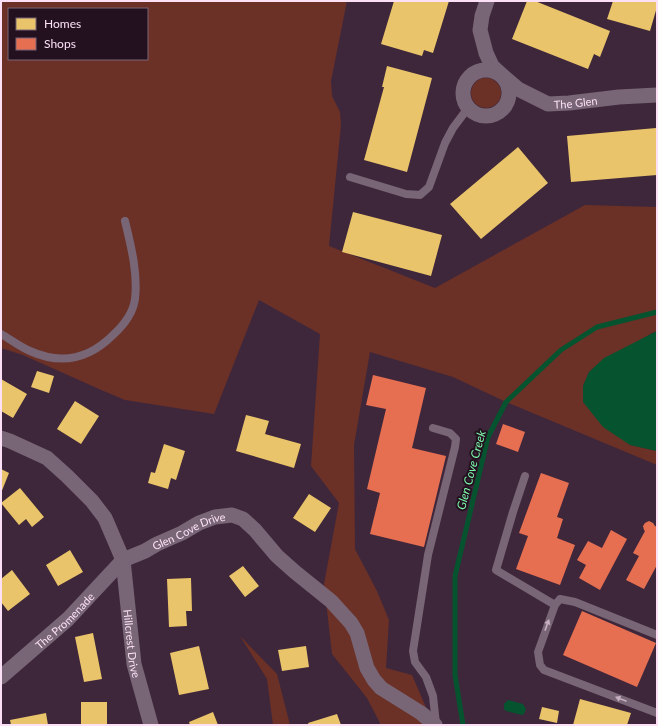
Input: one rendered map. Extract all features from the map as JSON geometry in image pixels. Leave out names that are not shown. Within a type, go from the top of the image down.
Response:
[{"type":"street","name":"The Glen","points":[[487,1],[482,16],[480,30],[486,53],[492,66],[518,89],[548,104],[657,95]]},
{"type":"street","name":"The Glen","points":[[488,69],[503,76],[507,82],[509,97],[502,110],[488,116],[480,115],[468,108],[462,93],[464,85],[473,73],[488,69]]},
{"type":"street","points":[[1,438],[47,458],[67,476],[92,501],[106,518],[124,560]]},
{"type":"street","name":"Glen Cove Drive","points":[[124,560],[182,533],[199,523],[215,517],[232,515],[243,519],[255,530],[277,556],[331,601],[351,623],[357,633],[366,668],[381,688],[421,713],[435,725]]},
{"type":"street","name":"The Promenade","points":[[1,677],[68,618],[124,560]]},
{"type":"street","name":"Hillcrest Drive","points":[[124,560],[134,664],[151,725]]},
{"type":"lane","points":[[350,177],[406,194],[420,195],[429,187],[445,143],[453,128],[468,108]]},
{"type":"lane","points":[[1,334],[29,351],[47,357],[67,359],[84,356],[104,345],[124,325],[131,313],[135,300],[133,259],[126,221]]},
{"type":"lane","points":[[433,428],[450,433],[456,439],[428,555],[413,651],[415,662],[426,677],[433,696],[435,725]]},
{"type":"lane","points":[[525,476],[496,570],[555,605]]},
{"type":"lane","points":[[657,635],[575,602],[560,600],[555,605],[538,652],[540,665],[544,670],[657,713]]},
{"type":"shaded area","points":[[1,1],[347,1],[331,81],[332,96],[340,112],[341,125],[329,246],[435,288],[585,205],[657,207],[657,331],[589,372],[583,386],[583,402],[630,445],[657,451],[657,465],[506,402],[453,377],[370,352],[354,445],[355,549],[377,591],[389,620],[386,668],[412,675],[428,712],[421,725],[381,725],[367,698],[332,654],[324,584],[339,503],[311,466],[320,334],[259,300],[214,414],[125,400],[23,355],[1,348]]},
{"type":"shaded area","points":[[486,78],[492,79],[500,87],[500,99],[492,107],[486,108],[480,107],[472,99],[471,93],[472,87],[480,79]]},
{"type":"shaded area","points":[[657,331],[657,451],[630,445],[603,427],[583,402],[583,386],[589,372],[604,358]]},
{"type":"shaded area","points":[[240,636],[277,674],[290,725],[273,725],[267,679]]},
{"type":"shaded area","points":[[508,700],[523,704],[526,709],[524,714],[522,715],[506,711],[504,709],[504,704]]},
{"type":"building: Homes","points":[[394,1],[449,1],[433,53],[424,50],[422,56],[381,44]]},
{"type":"building: Homes","points":[[527,1],[535,1],[610,31],[600,57],[594,54],[588,69],[512,39]]},
{"type":"building: Homes","points":[[613,1],[657,1],[657,7],[650,31],[607,19]]},
{"type":"building: Homes","points":[[387,66],[432,78],[407,172],[364,160],[384,87],[382,87]]},
{"type":"building: Homes","points":[[656,128],[657,175],[571,182],[567,136]]},
{"type":"building: Homes","points":[[518,147],[548,183],[481,239],[450,204]]},
{"type":"building: Homes","points":[[353,212],[442,235],[431,276],[342,252]]},
{"type":"building: Homes","points":[[37,371],[54,376],[49,393],[31,387]]},
{"type":"building: Homes","points":[[1,379],[27,394],[13,418],[1,411]]},
{"type":"building: Homes","points":[[75,401],[99,416],[81,444],[57,429]]},
{"type":"building: Homes","points":[[246,415],[269,421],[265,434],[301,444],[294,468],[236,451]]},
{"type":"building: Homes","points":[[164,444],[185,451],[176,480],[171,478],[168,489],[148,483],[151,472],[155,473]]},
{"type":"building: Homes","points":[[1,469],[9,473],[1,493]]},
{"type":"building: Homes","points":[[20,488],[44,517],[32,527],[26,519],[19,525],[1,503]]},
{"type":"building: Homes","points":[[309,494],[331,508],[315,532],[293,518]]},
{"type":"building: Homes","points":[[70,550],[83,572],[58,586],[46,565]]},
{"type":"building: Homes","points":[[243,566],[259,586],[245,597],[229,576]]},
{"type":"building: Homes","points":[[12,570],[30,594],[8,611],[1,602],[1,579]]},
{"type":"building: Homes","points":[[191,578],[192,611],[186,611],[187,626],[169,627],[167,579]]},
{"type":"building: Homes","points":[[93,633],[102,679],[84,682],[75,637]]},
{"type":"building: Homes","points":[[199,646],[209,689],[179,695],[170,653]]},
{"type":"building: Homes","points":[[306,646],[309,667],[282,671],[278,650]]},
{"type":"building: Homes","points":[[580,699],[631,713],[627,725],[573,725]]},
{"type":"building: Homes","points":[[81,702],[107,702],[107,725],[81,725]]},
{"type":"building: Homes","points":[[542,707],[559,711],[557,723],[539,719]]},
{"type":"building: Homes","points":[[213,712],[218,725],[190,725],[189,722]]},
{"type":"building: Homes","points":[[46,713],[48,725],[11,725],[10,720]]},
{"type":"building: Homes","points":[[337,714],[341,725],[309,725],[308,723]]},
{"type":"building: Shops","points":[[373,375],[426,388],[412,448],[446,456],[424,547],[370,534],[380,493],[367,489],[386,409],[366,405]]},
{"type":"building: Shops","points":[[503,424],[525,432],[518,452],[496,444]]},
{"type":"building: Shops","points":[[541,473],[569,483],[557,517],[563,519],[557,538],[575,545],[560,585],[516,569],[528,536],[519,533]]},
{"type":"building: Shops","points":[[649,521],[657,527],[657,565],[644,589],[626,580],[639,556],[633,553],[645,531],[643,526]]},
{"type":"building: Shops","points":[[611,530],[627,539],[600,590],[579,578],[586,565],[577,560],[588,541],[602,548]]},
{"type":"building: Shops","points":[[582,611],[656,643],[637,687],[563,655]]},
{"type":"waterway","name":"Glen Cove Creek","points":[[463,725],[455,675],[455,576],[488,437],[506,402],[561,350],[597,327],[657,312]]}]
